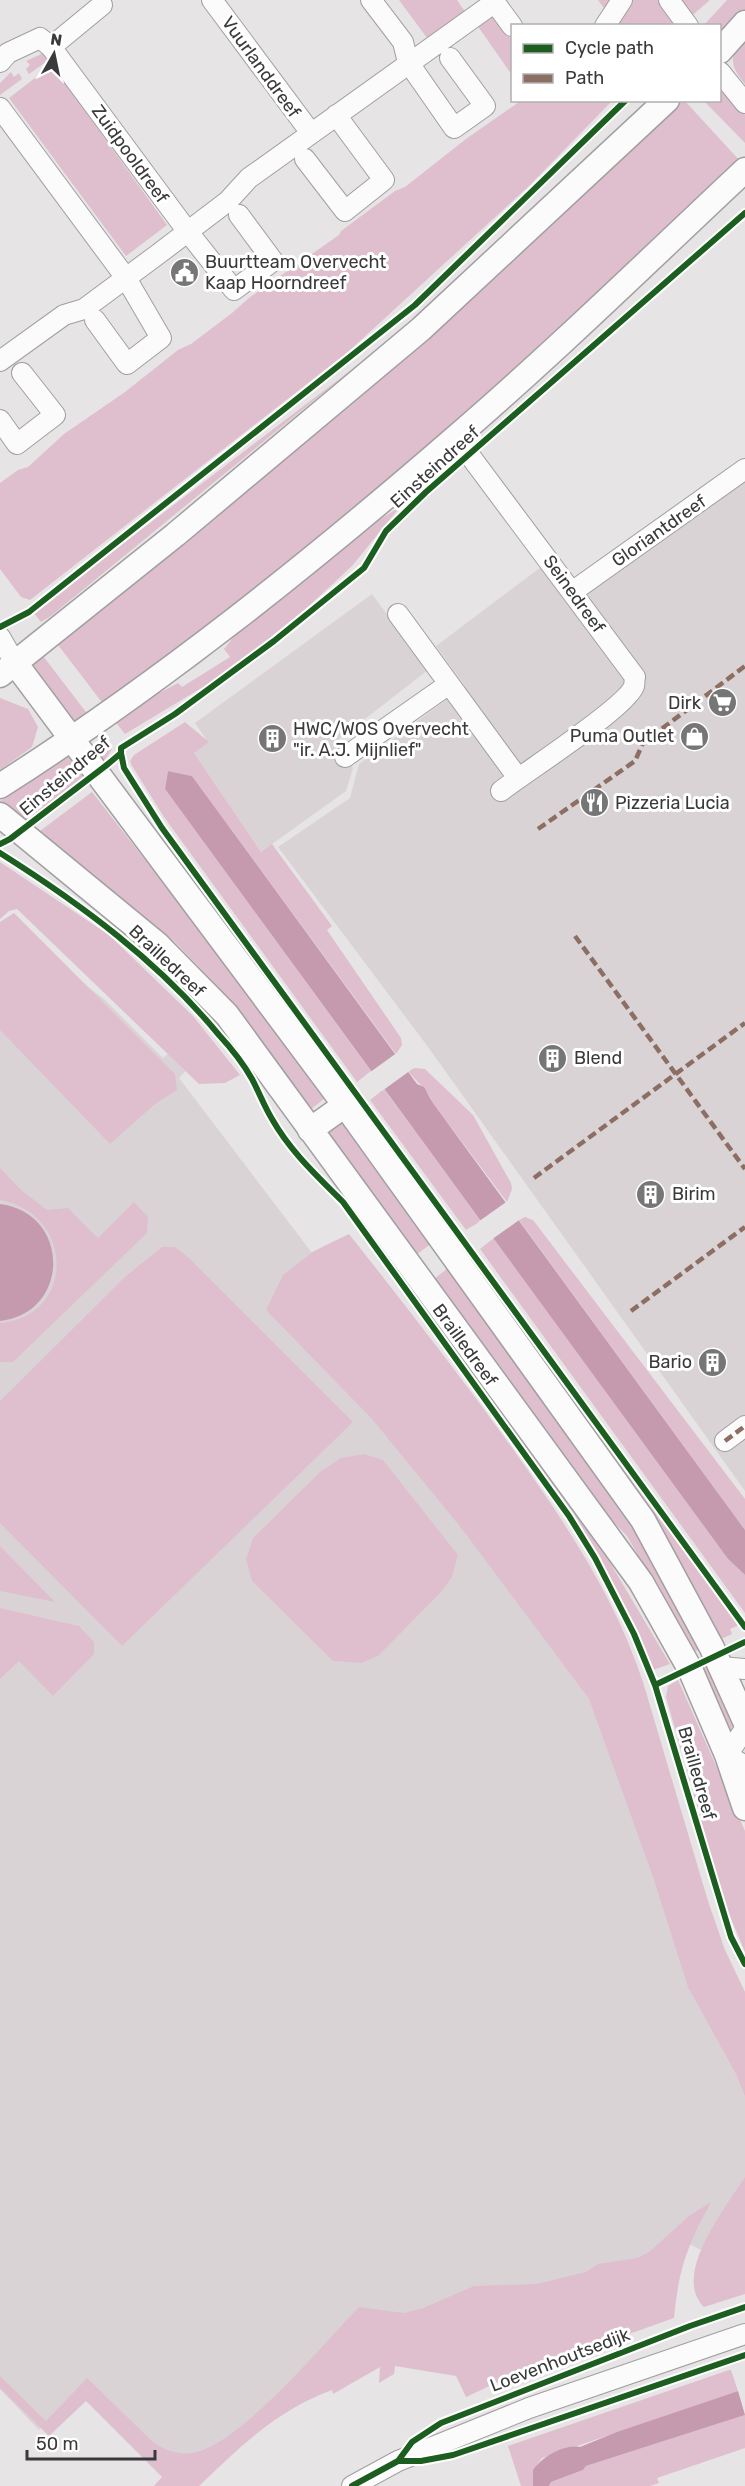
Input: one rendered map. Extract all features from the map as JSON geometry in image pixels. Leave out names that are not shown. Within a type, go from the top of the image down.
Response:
[{"type":"main road","points":[[721,50],[745,23]]},
{"type":"main road","points":[[665,102],[421,328],[175,535],[7,669],[72,740],[345,1105],[643,1520],[721,1667],[745,1721]]},
{"type":"main road","name":"Einsteindreef","points":[[0,786],[72,740],[205,641],[456,437],[745,171]]},
{"type":"main road","name":"Brailledreef","points":[[0,815],[148,936],[190,974],[226,1015],[641,1582],[690,1669],[736,1761],[745,1808]]},
{"type":"main road","points":[[310,1130],[345,1105]]},
{"type":"street","name":"Vuurlanddreef","points":[[212,0],[310,133]]},
{"type":"street","points":[[371,0],[403,42],[408,62],[454,128],[485,106],[450,58]]},
{"type":"street","points":[[606,24],[622,0]]},
{"type":"street","points":[[669,0],[687,24]]},
{"type":"street","points":[[0,361],[64,315],[84,309],[228,201],[249,178],[494,1],[511,24]]},
{"type":"street","points":[[0,62],[8,53],[40,38],[51,47],[102,5]]},
{"type":"street","name":"Zuidpooldreef","points":[[51,47],[188,232],[234,290],[273,261],[239,215]]},
{"type":"street","points":[[721,73],[745,103]]},
{"type":"street","points":[[0,108],[126,278],[161,338],[127,364],[95,320]]},
{"type":"street","points":[[305,159],[345,211],[384,180],[336,115]]},
{"type":"street","points":[[0,420],[17,444],[55,415],[22,373]]},
{"type":"street","name":"Seinedreef","points":[[456,437],[635,677],[634,687],[626,697],[570,742],[518,778]]},
{"type":"street","name":"Gloriantdreef","points":[[572,592],[745,469]]},
{"type":"street","points":[[398,614],[518,778],[501,790]]},
{"type":"street","points":[[0,637],[7,669]]},
{"type":"street","points":[[345,757],[449,684]]},
{"type":"street","points":[[725,1441],[745,1426]]},
{"type":"street","points":[[721,1667],[745,1669]]},
{"type":"street","points":[[736,1761],[745,1729]]},
{"type":"street","name":"Loevenhoutsedijk","points":[[352,2486],[398,2460],[529,2408],[745,2334]]},
{"type":"shaded area","points":[[399,0],[457,0],[468,16],[430,42]]},
{"type":"shaded area","points":[[598,0],[710,0],[682,24],[615,24]]},
{"type":"shaded area","points":[[727,0],[745,0],[745,12],[721,36],[721,24],[705,24]]},
{"type":"shaded area","points":[[494,15],[511,39],[511,74],[477,25]]},
{"type":"shaded area","points":[[745,36],[745,84],[736,71],[733,60],[736,49]]},
{"type":"shaded area","points":[[48,51],[53,57],[29,74],[26,69],[30,65],[26,61]]},
{"type":"shaded area","points":[[52,65],[167,225],[126,256],[9,98]]},
{"type":"shaded area","points":[[11,72],[14,77],[19,73],[22,79],[0,95],[0,83]]},
{"type":"shaded area","points":[[721,85],[745,115],[745,143],[705,102],[721,102]]},
{"type":"shaded area","points":[[519,102],[611,102],[528,187],[349,351],[30,600],[21,597],[0,569],[0,483],[18,470],[28,467],[64,434],[125,392],[178,350],[191,344],[249,298],[339,235],[341,231],[395,191],[405,187],[466,139]]},
{"type":"shaded area","points":[[677,102],[686,102],[740,161],[592,300],[409,466],[393,475],[241,602],[104,705],[55,641]]},
{"type":"shaded area","points":[[351,370],[51,616],[41,622],[33,612]]},
{"type":"shaded area","points":[[745,469],[745,1491],[431,1051],[278,847],[350,798],[359,764],[465,686],[436,646],[553,558],[576,588]]},
{"type":"shaded area","points":[[400,507],[352,566],[297,617],[218,678],[125,734],[114,720],[120,714],[178,683],[182,687],[230,657],[224,649],[251,615],[349,538]]},
{"type":"shaded area","points":[[372,594],[428,670],[334,743],[353,768],[346,791],[261,852],[194,753],[208,742],[195,723]]},
{"type":"shaded area","points":[[40,652],[89,716],[75,726],[28,663]]},
{"type":"shaded area","points":[[0,698],[28,709],[38,727],[32,747],[0,770]]},
{"type":"shaded area","points":[[185,722],[209,742],[194,753],[261,852],[272,844],[332,926],[327,930],[401,1038],[402,1045],[396,1054],[192,776],[168,771],[165,789],[371,1071],[357,1082],[164,817],[132,766],[130,761],[134,755]]},
{"type":"shaded area","points":[[101,731],[112,749],[103,763],[98,749]]},
{"type":"shaded area","points":[[66,753],[84,778],[23,824],[0,806],[0,801]]},
{"type":"shaded area","points":[[168,771],[192,776],[417,1084],[424,1087],[433,1103],[745,1530],[745,1575],[728,1559],[165,789]]},
{"type":"shaded area","points":[[92,792],[329,1095],[310,1110],[220,989],[175,942],[36,834]]},
{"type":"shaded area","points":[[0,862],[109,935],[193,1016],[240,1075],[225,1083],[199,1084],[17,909],[9,911],[0,919]]},
{"type":"shaded area","points":[[14,913],[175,1074],[177,1090],[155,1104],[110,1144],[0,1030],[0,922]]},
{"type":"shaded area","points":[[0,935],[61,966],[104,999],[163,1058],[173,1049],[190,1066],[179,1078],[604,1637],[745,2071],[745,2240],[707,2253],[689,2244],[356,2362],[257,2431],[199,2486],[169,2473],[83,2386],[39,2430],[0,2389]]},
{"type":"shaded area","points":[[415,1068],[425,1069],[473,1115],[511,1183],[512,1189],[507,1202],[428,1094],[408,1071]]},
{"type":"shaded area","points":[[384,1089],[481,1221],[466,1230],[370,1100]]},
{"type":"shaded area","points":[[340,1120],[432,1243],[416,1255],[325,1132]]},
{"type":"shaded area","points":[[0,1168],[21,1190],[47,1210],[68,1208],[98,1238],[134,1202],[148,1217],[147,1233],[13,1362],[0,1362],[0,1323],[25,1317],[42,1303],[53,1285],[57,1264],[53,1243],[43,1224],[25,1209],[0,1200]]},
{"type":"shaded area","points":[[0,1204],[23,1211],[40,1225],[50,1243],[53,1263],[50,1283],[40,1301],[23,1314],[0,1321]]},
{"type":"shaded area","points":[[525,1217],[533,1220],[745,1499],[745,1530],[519,1220]]},
{"type":"shaded area","points":[[349,1234],[454,1369],[534,1479],[588,1562],[618,1620],[643,1682],[708,1901],[725,1950],[745,1992],[745,2096],[736,2074],[688,1987],[652,1874],[589,1699],[462,1529],[372,1419],[266,1310],[283,1275],[314,1251]]},
{"type":"shaded area","points":[[494,1238],[728,1559],[745,1575],[745,1613],[480,1249]]},
{"type":"shaded area","points":[[162,1247],[175,1247],[189,1258],[353,1422],[122,1646],[0,1523],[0,1401],[126,1276]]},
{"type":"shaded area","points":[[475,1261],[739,1625],[730,1629],[732,1634],[719,1640],[473,1263]]},
{"type":"shaded area","points":[[448,1268],[628,1517],[702,1648],[694,1652],[627,1536],[598,1506],[434,1279]]},
{"type":"shaded area","points":[[416,1293],[596,1539],[670,1664],[653,1670],[631,1619],[582,1532],[526,1448],[418,1300]]},
{"type":"shaded area","points":[[364,1454],[383,1460],[458,1555],[452,1577],[441,1592],[378,1656],[361,1663],[333,1661],[252,1581],[246,1559],[253,1538],[320,1472],[341,1458]]},
{"type":"shaded area","points":[[0,1546],[55,1602],[0,1591]]},
{"type":"shaded area","points":[[0,1608],[79,1626],[94,1642],[94,1654],[53,1696],[19,1661],[0,1679]]},
{"type":"shaded area","points":[[709,1665],[739,1728],[733,1736],[702,1668]]},
{"type":"shaded area","points":[[678,1680],[745,1831],[745,1952],[724,1902],[666,1697],[668,1686]]},
{"type":"shaded area","points":[[745,2177],[745,2294],[704,2307],[696,2293],[694,2277],[697,2260],[715,2223]]},
{"type":"shaded area","points":[[711,2202],[685,2258],[674,2318],[511,2376],[466,2397],[456,2376],[395,2366],[394,2374],[379,2383],[380,2367],[333,2394],[332,2390],[313,2398],[277,2418],[245,2443],[199,2486],[154,2486],[162,2477],[86,2401],[49,2436],[0,2388],[0,2376],[46,2421],[87,2378],[153,2442],[171,2451],[192,2453],[211,2446],[233,2433],[256,2413],[280,2391],[359,2307],[404,2313],[423,2308],[474,2286],[537,2284],[586,2272],[598,2264],[637,2258],[649,2252],[689,2216]]},
{"type":"shaded area","points":[[731,2370],[738,2391],[542,2458],[533,2470],[533,2486],[521,2486],[508,2446]]},
{"type":"shaded area","points":[[738,2391],[745,2415],[586,2466],[583,2470],[551,2482],[549,2486],[533,2486],[533,2470],[542,2460],[560,2450],[580,2447]]},
{"type":"shaded area","points":[[745,2415],[745,2448],[657,2478],[659,2483],[650,2486],[549,2486],[551,2482],[583,2470],[586,2466]]},
{"type":"pier","points":[[398,1052],[411,1070],[382,1091],[369,1073]]},
{"type":"pier","points":[[509,1200],[522,1218],[491,1240],[478,1222]]},
{"type":"marked path","points":[[538,829],[635,761],[643,743],[745,666]]},
{"type":"marked path","points":[[575,936],[745,1169]]},
{"type":"marked path","points":[[534,1178],[745,1023]]},
{"type":"marked path","points":[[631,1311],[745,1227]]},
{"type":"marked path","points":[[725,1441],[745,1426]]},
{"type":"cycle path","points":[[0,627],[29,612],[415,305],[624,102]]},
{"type":"cycle path","points":[[0,844],[10,839],[108,764],[121,753],[121,748],[175,714],[274,641],[364,568],[386,531],[426,492],[745,213]]},
{"type":"cycle path","points":[[121,753],[124,768],[162,828],[745,1627]]},
{"type":"cycle path","points":[[0,853],[89,913],[117,935],[170,983],[228,1045],[255,1084],[279,1131],[305,1163],[343,1202],[569,1516],[595,1558],[634,1634],[655,1685],[731,1937],[745,1964]]},
{"type":"cycle path","points":[[655,1685],[745,1642]]},
{"type":"cycle path","points":[[352,2486],[398,2461],[412,2442],[441,2423],[690,2326],[745,2307]]},
{"type":"cycle path","points":[[398,2461],[421,2461],[453,2455],[745,2355]]},
{"type":"place","name":"Buurtteam Overvecht Kaap Hoorndreef","points":[[184,272]]},
{"type":"place","name":"Dirk","points":[[722,703]]},
{"type":"place","name":"Puma Outlet","points":[[695,736]]},
{"type":"place","name":"HWC/WOS Overvecht \"ir. A.J. Mijnlief\"","points":[[272,739]]},
{"type":"place","name":"Pizzeria Lucia","points":[[594,803]]},
{"type":"place","name":"Blend","points":[[553,1058]]},
{"type":"place","name":"Birim","points":[[651,1194]]},
{"type":"place","name":"Bario","points":[[713,1362]]}]
